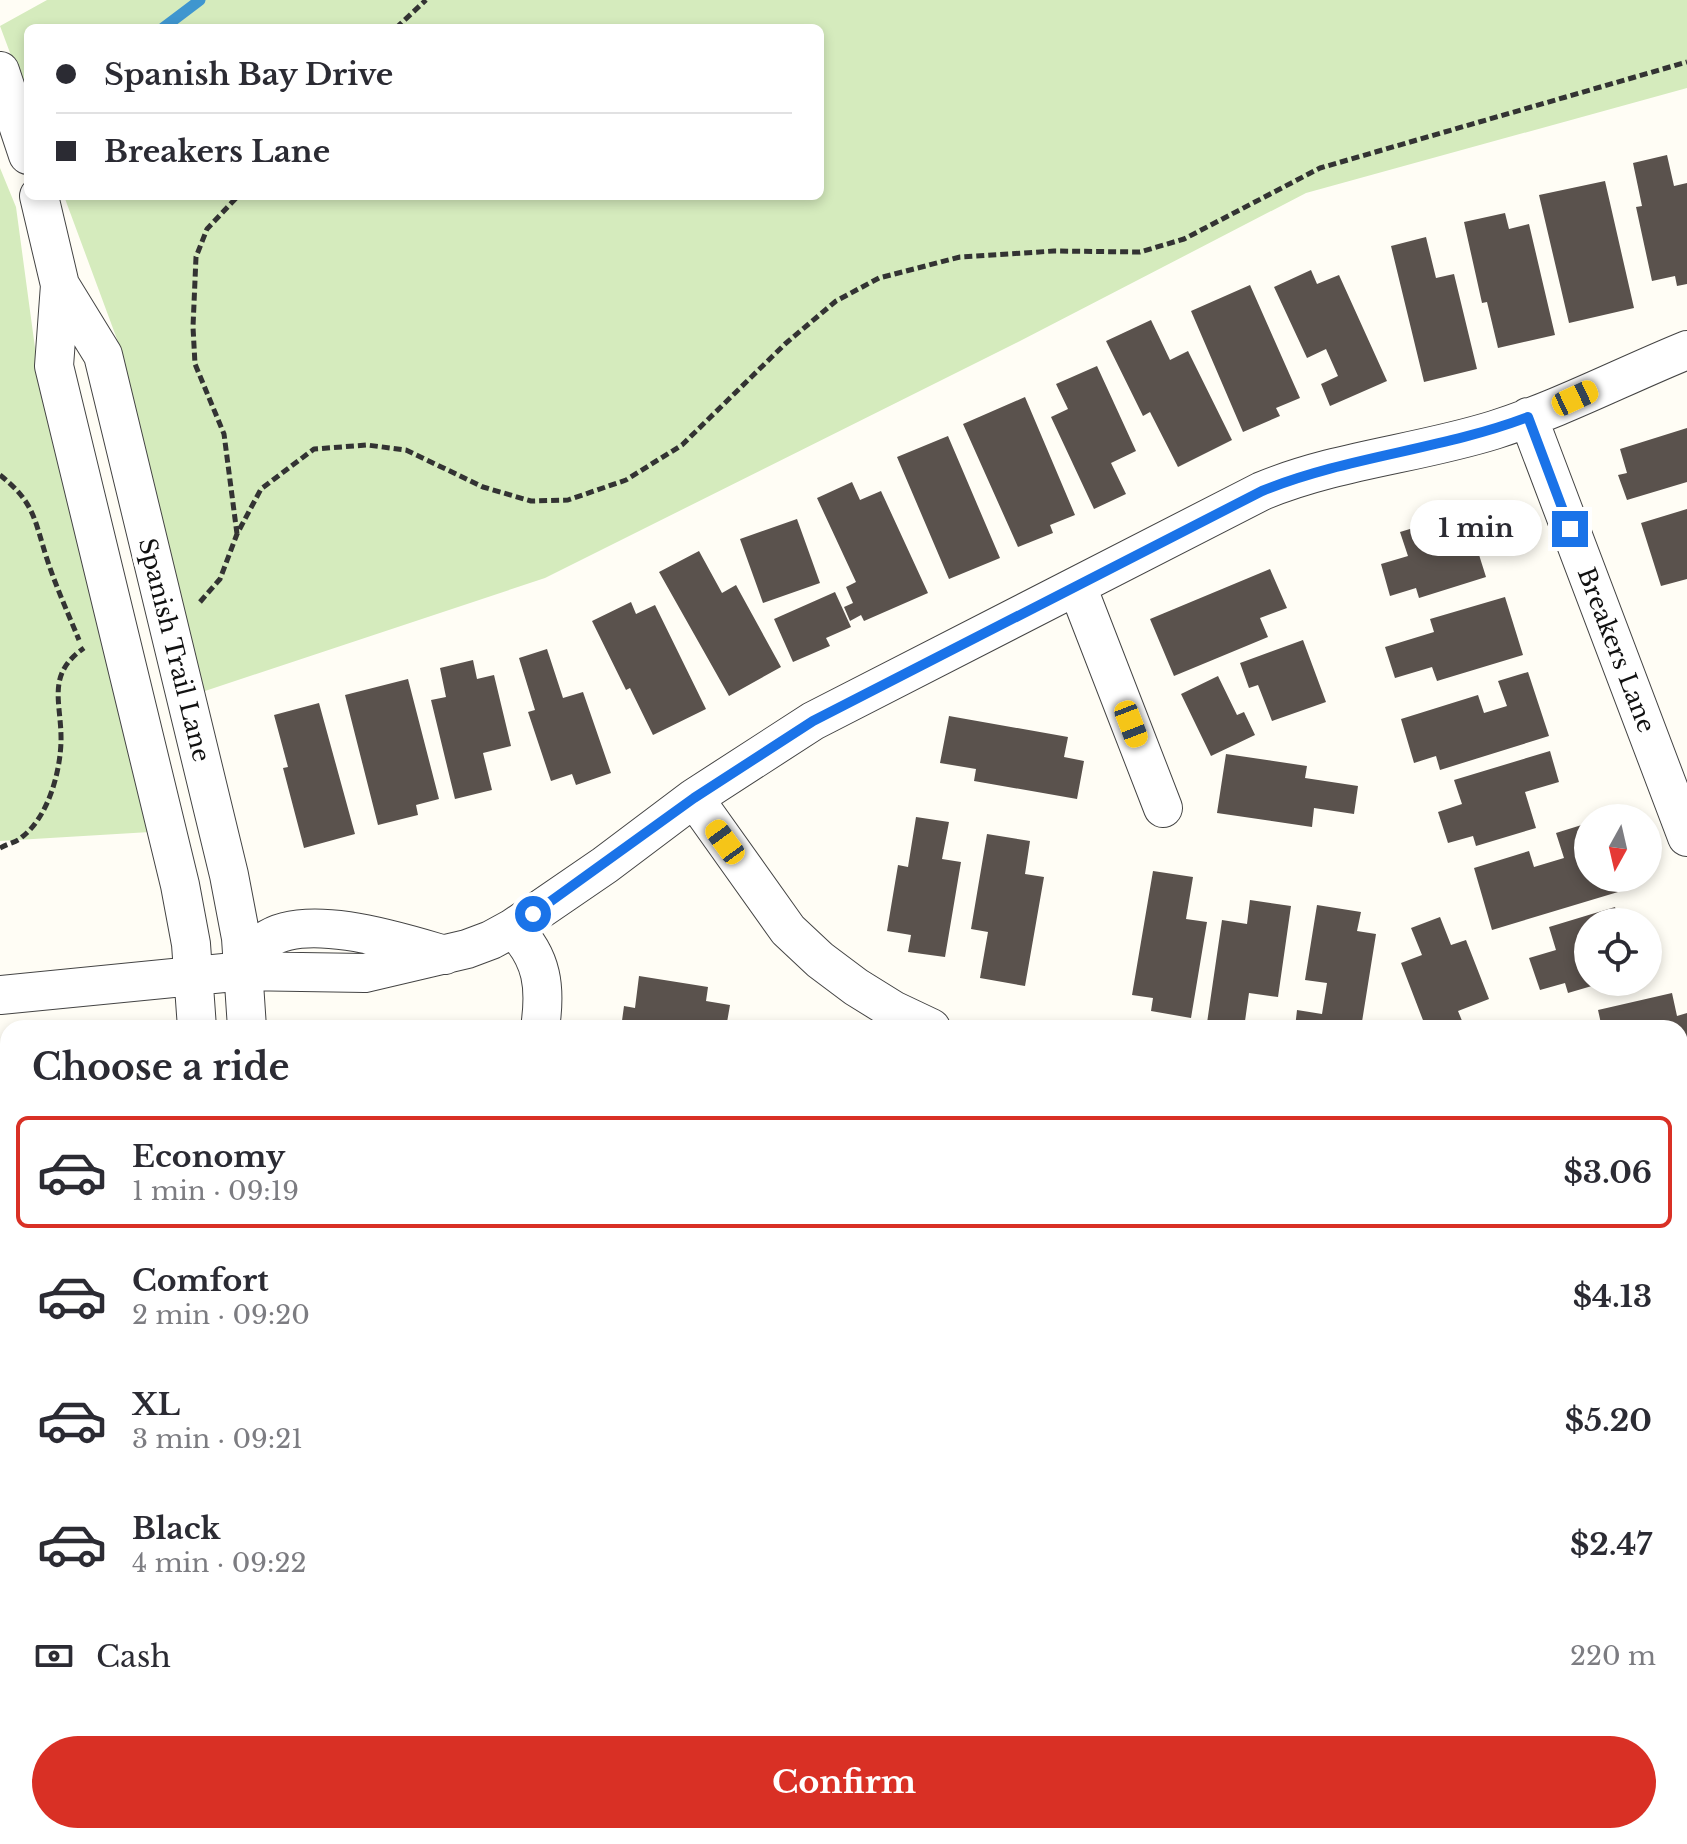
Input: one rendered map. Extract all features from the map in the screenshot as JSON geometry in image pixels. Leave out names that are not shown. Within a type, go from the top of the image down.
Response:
[{"type":"street","points":[[0,71],[24,143]]},
{"type":"street","name":"Spanish Trail Lane","points":[[40,200],[60,285],[54,366],[180,885],[194,976],[197,1020]]},
{"type":"street","name":"Spanish Trail Lane","points":[[60,285],[103,355],[229,875],[244,971],[247,1020]]},
{"type":"street","points":[[0,995],[244,971],[264,942],[288,930],[302,928],[374,934],[445,955],[467,949],[513,928],[694,798],[813,721],[1262,491],[1333,466],[1431,447],[1528,417],[1687,350]]},
{"type":"street","name":"Breakers Lane","points":[[1528,417],[1687,837]]},
{"type":"street","points":[[1077,586],[1163,808]]},
{"type":"street","points":[[694,798],[788,930],[820,960],[856,987],[914,1020]]},
{"type":"street","points":[[513,928],[524,939],[539,965],[544,985],[541,1020]]},
{"type":"path","points":[[400,24],[426,0]]},
{"type":"path","points":[[168,622],[196,607],[220,579],[237,534],[261,489],[314,449],[367,445],[406,450],[483,487],[531,501],[568,500],[626,480],[682,445],[785,344],[836,301],[879,278],[960,257],[1054,251],[1140,252],[1184,239],[1320,168],[1687,62]]},
{"type":"path","points":[[234,200],[207,229],[196,257],[193,327],[195,364],[224,434],[237,534]]},
{"type":"path","points":[[0,475],[16,487],[35,514],[47,559],[82,648]]},
{"type":"path","points":[[0,848],[23,837],[51,798],[61,743],[56,698],[63,667],[82,648],[119,636]]},
{"type":"green space","points":[[47,0],[1687,0],[1687,88],[1306,193],[1020,341],[545,578],[199,693],[121,350],[65,200],[824,200],[824,24],[24,24],[24,90],[0,26]]},
{"type":"green space","points":[[0,168],[16,207],[38,370],[150,832],[0,841]]},
{"type":"building","points":[[1667,155],[1674,186],[1687,183],[1687,284],[1677,286],[1675,276],[1652,281],[1636,207],[1642,206],[1633,163]]},
{"type":"building","points":[[1605,181],[1634,308],[1569,323],[1539,195]]},
{"type":"building","points":[[1505,213],[1509,229],[1529,224],[1555,335],[1498,348],[1487,302],[1482,303],[1464,222]]},
{"type":"building","points":[[1426,237],[1436,278],[1454,274],[1477,369],[1424,382],[1391,246]]},
{"type":"building","points":[[1311,270],[1317,284],[1339,275],[1387,381],[1330,406],[1321,384],[1338,376],[1326,349],[1307,358],[1274,287]]},
{"type":"building","points":[[1250,285],[1300,398],[1276,408],[1280,416],[1243,432],[1191,311]]},
{"type":"building","points":[[1151,320],[1170,360],[1188,351],[1232,440],[1178,467],[1150,412],[1143,416],[1106,341]]},
{"type":"building","points":[[1097,366],[1136,451],[1111,463],[1126,494],[1094,509],[1051,417],[1068,409],[1056,384]]},
{"type":"building","points":[[1025,397],[1075,515],[1050,525],[1053,533],[1018,547],[963,424]]},
{"type":"building","points":[[1687,428],[1687,482],[1627,500],[1618,475],[1627,473],[1620,449]]},
{"type":"building","points":[[948,436],[1000,558],[949,579],[897,457]]},
{"type":"building","points":[[852,482],[860,500],[881,491],[928,593],[864,621],[861,615],[850,621],[844,607],[853,603],[846,587],[856,582],[817,498]]},
{"type":"building","points":[[1496,503],[1506,532],[1475,542],[1486,577],[1419,598],[1416,588],[1390,596],[1381,564],[1408,556],[1400,532]]},
{"type":"building","points":[[1687,509],[1687,579],[1661,586],[1641,523]]},
{"type":"building","points":[[797,519],[820,583],[763,603],[740,539]]},
{"type":"building","points":[[699,551],[722,593],[736,585],[781,667],[729,696],[659,572]]},
{"type":"building","points":[[1270,569],[1287,608],[1260,618],[1268,637],[1174,676],[1150,619]]},
{"type":"building","points":[[835,592],[851,627],[826,638],[830,646],[793,662],[774,619]]},
{"type":"building","points":[[1505,597],[1523,655],[1437,681],[1432,667],[1395,678],[1385,647],[1434,632],[1430,619]]},
{"type":"building","points":[[631,602],[636,614],[655,605],[706,709],[653,735],[630,688],[626,690],[592,621]]},
{"type":"building","points":[[1303,640],[1326,702],[1272,721],[1258,685],[1249,688],[1240,663]]},
{"type":"building","points":[[547,649],[563,698],[583,692],[611,773],[576,785],[572,774],[551,781],[528,712],[535,710],[519,658]]},
{"type":"building","points":[[473,660],[477,679],[494,675],[511,746],[483,753],[492,790],[455,799],[431,700],[446,697],[440,668]]},
{"type":"building","points":[[1528,672],[1549,736],[1440,770],[1436,756],[1414,763],[1401,719],[1478,695],[1484,713],[1507,706],[1498,681]]},
{"type":"building","points":[[1218,676],[1237,715],[1244,712],[1255,735],[1211,756],[1181,694]]},
{"type":"building","points":[[408,679],[439,799],[416,805],[418,815],[378,825],[345,695]]},
{"type":"building","points":[[319,703],[355,834],[304,848],[283,768],[288,767],[274,715]]},
{"type":"building","points":[[949,716],[1068,737],[1064,757],[1084,761],[1077,799],[974,781],[976,769],[940,763]]},
{"type":"building","points":[[1550,751],[1559,782],[1525,792],[1536,828],[1476,846],[1473,836],[1448,843],[1438,812],[1462,804],[1454,780]]},
{"type":"building","points":[[1226,754],[1307,766],[1305,778],[1358,786],[1354,814],[1314,808],[1312,827],[1217,813]]},
{"type":"building","points":[[916,817],[949,822],[942,859],[961,862],[945,957],[908,952],[911,935],[887,931],[898,865],[908,867]]},
{"type":"building","points":[[1574,827],[1574,892],[1618,892],[1492,930],[1474,868],[1529,851],[1534,867],[1564,858],[1556,833]]},
{"type":"building","points":[[987,834],[1030,841],[1025,874],[1044,877],[1025,986],[980,978],[988,932],[971,929]]},
{"type":"building","points":[[1153,871],[1193,877],[1186,919],[1207,922],[1191,1018],[1151,1011],[1153,998],[1132,995]]},
{"type":"building","points":[[1250,900],[1291,906],[1278,997],[1249,993],[1245,1020],[1207,1020],[1222,920],[1247,924]]},
{"type":"building","points":[[1317,905],[1361,912],[1357,931],[1376,934],[1362,1020],[1296,1020],[1297,1010],[1322,1014],[1327,983],[1305,980]]},
{"type":"building","points":[[1440,917],[1451,945],[1466,940],[1489,999],[1458,1011],[1462,1020],[1423,1020],[1401,963],[1422,955],[1411,928]]},
{"type":"building","points":[[1574,919],[1574,991],[1568,993],[1565,983],[1540,990],[1529,958],[1556,950],[1549,927]]},
{"type":"building","points":[[639,976],[708,987],[706,1001],[730,1005],[727,1020],[622,1020],[624,1006],[635,1008]]},
{"type":"building","points":[[1672,993],[1677,1016],[1687,1013],[1687,1020],[1600,1020],[1598,1010]]},
{"type":"waterway","points":[[168,24],[200,0]]},
{"type":"route","points":[[533,914],[752,758],[813,721],[1262,491],[1299,476],[1333,466],[1431,447],[1528,417],[1570,529]]}]
